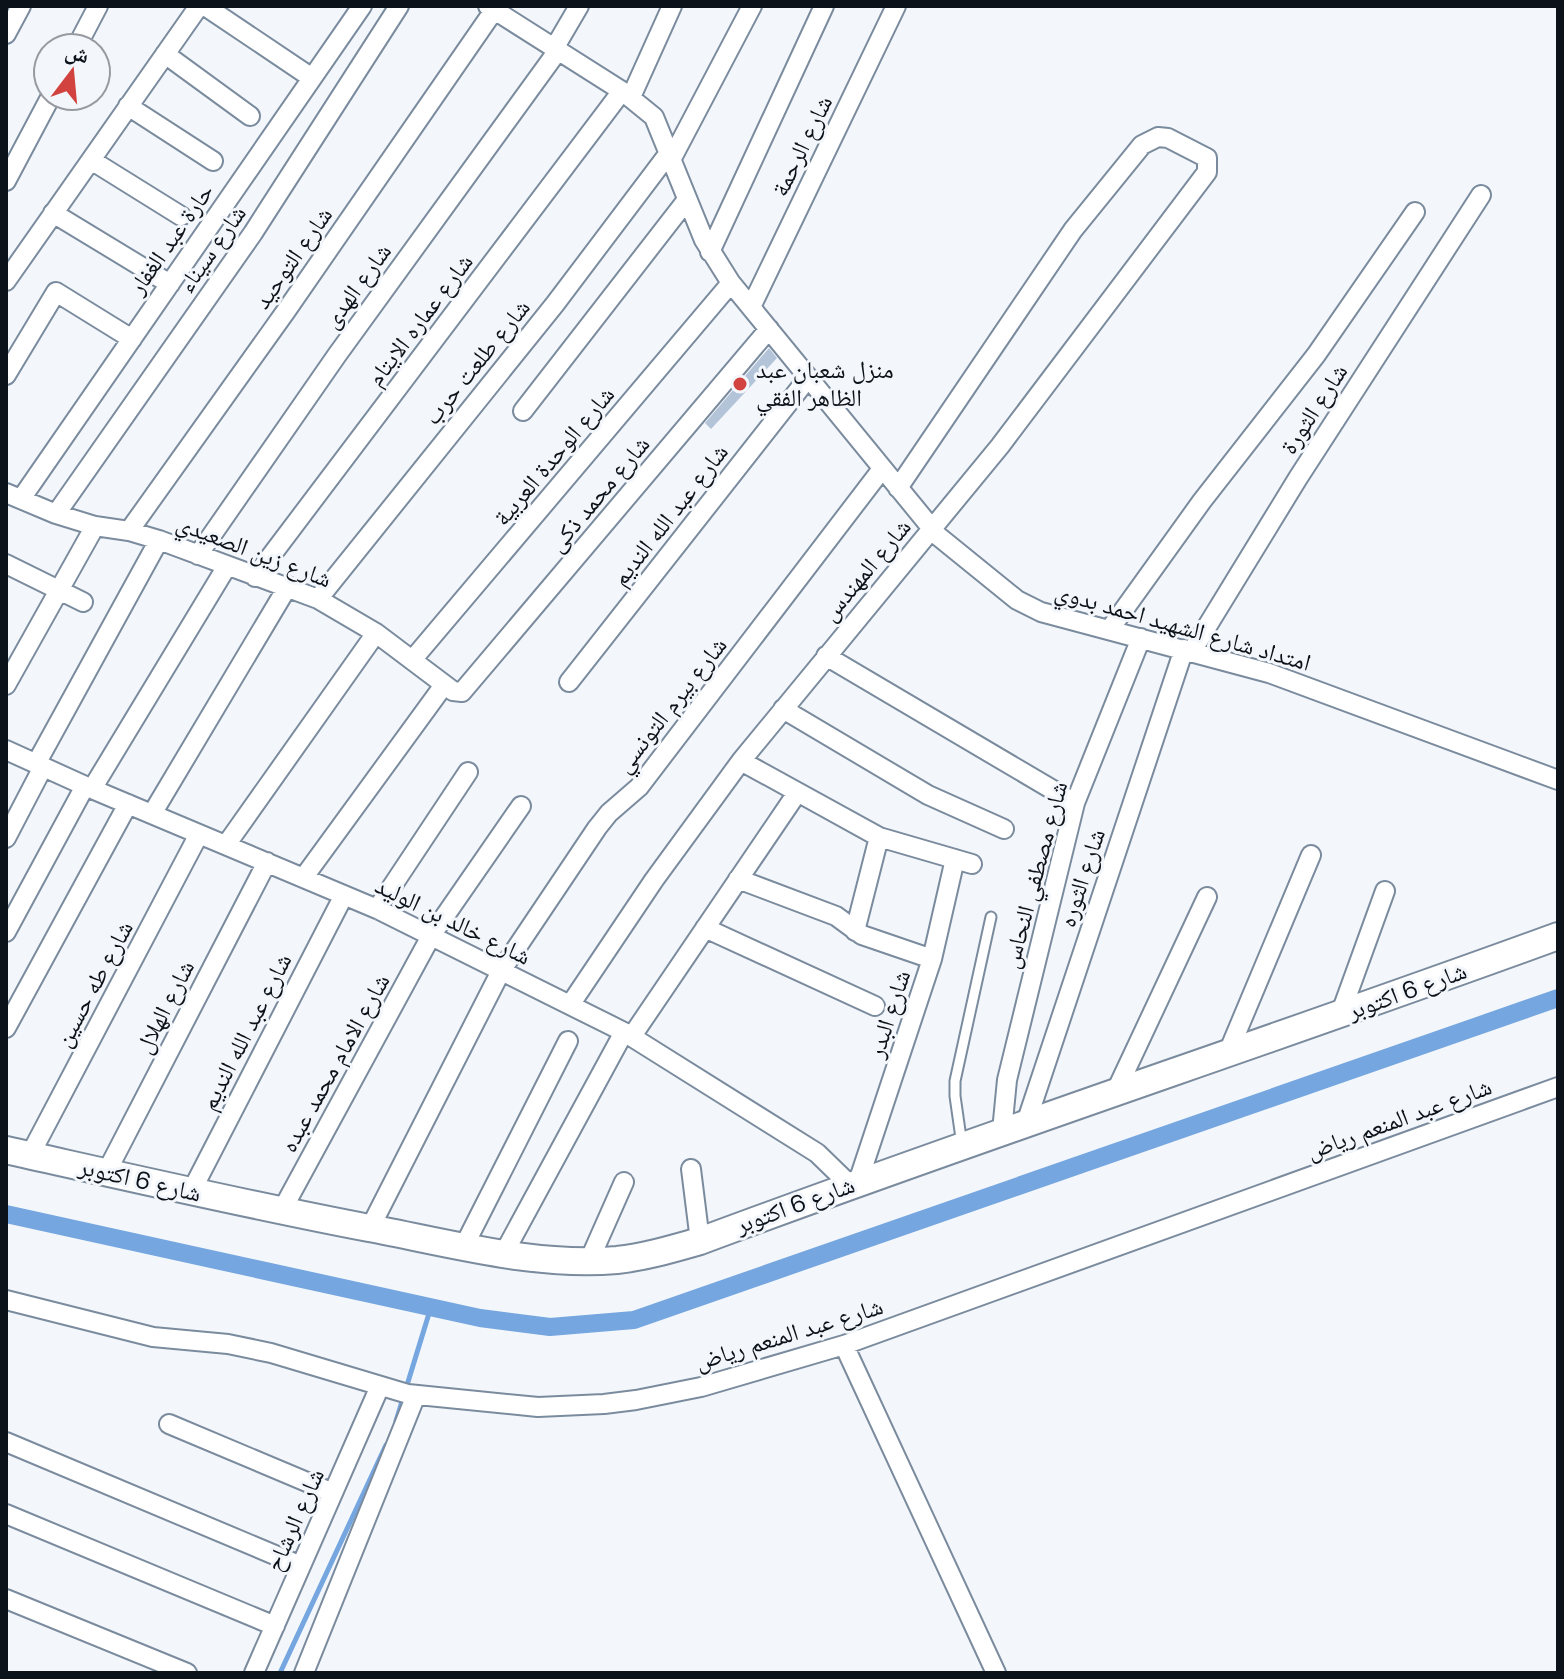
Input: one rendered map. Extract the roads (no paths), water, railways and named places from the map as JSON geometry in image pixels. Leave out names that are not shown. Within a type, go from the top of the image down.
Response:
[{"type":"main road","name":"شارع 6 اكتوبر","points":[[18,1153],[281,1212],[504,1253],[589,1261],[645,1256],[700,1241],[962,1145],[1227,1055],[1558,936]]},
{"type":"street","points":[[6,34],[21,6]]},
{"type":"street","points":[[84,32],[98,6]]},
{"type":"street","points":[[6,281],[199,6]]},
{"type":"street","points":[[205,6],[312,78]]},
{"type":"street","name":"حارة عبد الغفار","points":[[13,496],[132,339],[362,6]]},
{"type":"street","name":"شارع سيناء","points":[[56,514],[253,233],[399,6]]},
{"type":"street","name":"شارع الهدى","points":[[198,555],[557,48],[579,6]]},
{"type":"street","name":"شارع عماره الايتام","points":[[255,577],[626,94],[672,6]]},
{"type":"street","name":"شارع طلعت حرب","points":[[318,599],[670,156],[752,6]]},
{"type":"street","points":[[710,252],[824,6]]},
{"type":"street","name":"شارع الرحمة","points":[[751,307],[896,6]]},
{"type":"street","name":"امتداد شارع الشهيد احمد بدوي","points":[[493,7],[626,94],[654,117],[686,201],[710,252],[731,283],[932,529],[944,542],[1026,605],[1041,612],[1269,673],[1558,780]]},
{"type":"street","name":"شارع التوحيد","points":[[129,531],[286,311],[493,7]]},
{"type":"street","points":[[165,54],[250,116]]},
{"type":"street","points":[[128,106],[213,161]]},
{"type":"street","points":[[6,181],[43,112]]},
{"type":"street","name":"شارع المهندس","points":[[570,1005],[654,880],[741,761],[1000,446],[1207,172],[1207,158],[1168,138],[1158,137],[1142,145],[1073,230],[898,488]]},
{"type":"street","points":[[91,160],[181,216]]},
{"type":"street","name":"شارع الثورة","points":[[1188,650],[1450,238],[1481,195]]},
{"type":"street","points":[[523,411],[686,201]]},
{"type":"street","points":[[1110,629],[1202,501],[1316,355],[1415,212]]},
{"type":"street","points":[[53,213],[170,284]]},
{"type":"street","name":"شارع الوحدة العربية","points":[[413,659],[731,283]]},
{"type":"street","points":[[6,375],[56,292],[132,339]]},
{"type":"street","name":"شارع محمد ذكى","points":[[465,690],[769,329]]},
{"type":"street","name":"شارع عبد الله النديم","points":[[569,682],[808,378]]},
{"type":"street","name":"شارع بيرم التونسي","points":[[370,1228],[501,971],[597,828],[639,787],[882,469]]},
{"type":"street","name":"شارع زين الصعيدي","points":[[13,496],[56,514],[159,540],[255,577],[288,586],[318,599],[376,633],[457,693],[465,690]]},
{"type":"street","points":[[6,685],[12,657],[59,590],[95,526]]},
{"type":"street","points":[[6,838],[40,765],[159,540]]},
{"type":"street","points":[[6,564],[83,602]]},
{"type":"street","points":[[6,932],[89,788],[227,566]]},
{"type":"street","points":[[152,814],[288,586]]},
{"type":"street","points":[[226,845],[376,633]]},
{"type":"street","name":"شارع مصطفي النحاس","points":[[1014,1127],[1007,1080],[1075,803],[1141,638]]},
{"type":"street","name":"شارع الثوره","points":[[1014,1127],[1188,650]]},
{"type":"street","points":[[826,656],[1075,803]]},
{"type":"street","points":[[304,877],[444,685]]},
{"type":"street","points":[[783,709],[928,795],[1004,829]]},
{"type":"street","name":"شارع خالد بن الوليد","points":[[6,750],[377,909],[628,1034],[817,1153],[854,1184]]},
{"type":"street","points":[[741,761],[879,837],[855,931]]},
{"type":"street","points":[[377,909],[468,772]]},
{"type":"street","points":[[504,1253],[628,1034],[797,793]]},
{"type":"street","points":[[6,1028],[128,804]]},
{"type":"street","name":"شارع الامام محمد عبده","points":[[281,1212],[431,936],[521,806]]},
{"type":"street","name":"شارع طه حسين","points":[[18,1153],[199,834]]},
{"type":"street","name":"شارع البدر","points":[[854,1184],[964,861],[879,837]]},
{"type":"street","points":[[1227,1055],[1311,855]]},
{"type":"street","name":"شارع الهلال","points":[[106,1173],[267,862]]},
{"type":"street","points":[[738,879],[836,916],[855,931],[932,959]]},
{"type":"street","points":[[1340,1015],[1385,891]]},
{"type":"street","name":"شارع عبد الله النديم","points":[[191,1192],[344,895]]},
{"type":"street","points":[[1115,1093],[1207,897]]},
{"type":"street","points":[[705,928],[875,1006]]},
{"type":"street","points":[[464,1246],[568,1041]]},
{"type":"street","name":"شارع عبد المنعم رياض","points":[[6,1300],[153,1337],[228,1344],[271,1353],[412,1394],[516,1406],[604,1404],[669,1395],[844,1345],[1558,1087]]},
{"type":"street","points":[[691,1169],[700,1241]]},
{"type":"street","points":[[589,1261],[624,1182]]},
{"type":"street","points":[[844,1345],[996,1673]]},
{"type":"street","name":"شارع الرشاح","points":[[254,1673],[382,1387]]},
{"type":"street","points":[[304,1673],[412,1394]]},
{"type":"street","points":[[169,1424],[333,1493]]},
{"type":"street","points":[[6,1442],[301,1566]]},
{"type":"street","points":[[6,1514],[275,1626]]},
{"type":"street","points":[[6,1599],[187,1673]]},
{"type":"lane","points":[[962,1145],[955,1081],[991,917]]},
{"type":"waterway","points":[[6,1214],[480,1318],[550,1327],[634,1320],[1558,998]]},
{"type":"waterway","points":[[396,1421],[431,1307]]},
{"type":"waterway","points":[[280,1673],[386,1445]]},
{"type":"place","name":"منزل شعبان عبد الظاهر الفقي","points":[[740,384]]}]
